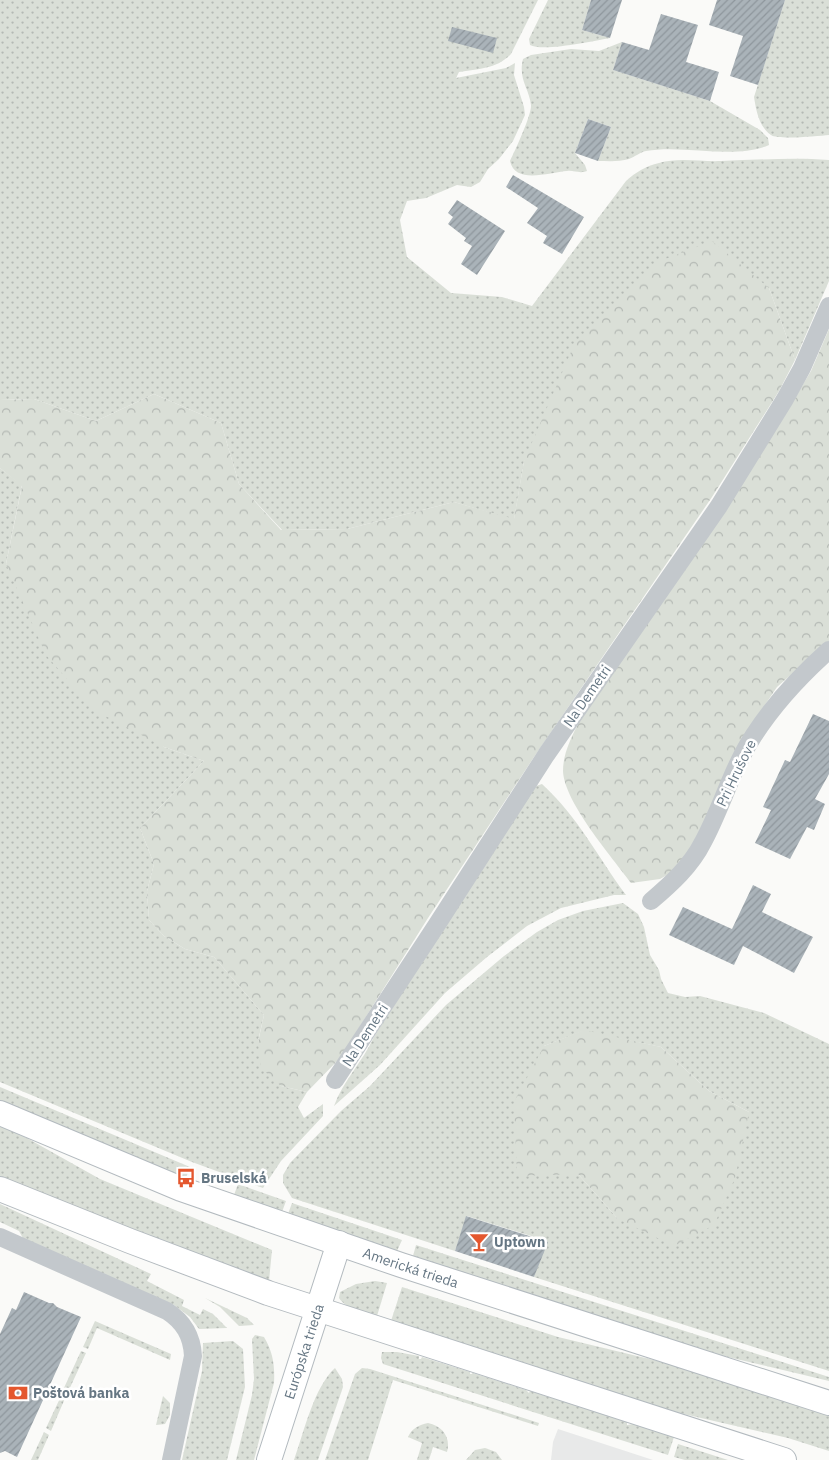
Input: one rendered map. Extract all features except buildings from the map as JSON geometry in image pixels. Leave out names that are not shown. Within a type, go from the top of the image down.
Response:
[{"type":"street","name":"Na Demetri","points":[[335,1080],[546,755],[719,506],[785,399],[802,368],[829,306]]},
{"type":"street","name":"Pri Hrušove","points":[[651,902],[683,872],[703,842],[737,766],[753,736],[805,672],[829,650]]},
{"type":"street","name":"Americká trieda","points":[[0,1113],[181,1189],[401,1265],[829,1403]]},
{"type":"street","points":[[0,1189],[268,1293],[784,1460]]},
{"type":"street","points":[[0,1237],[168,1311],[182,1323],[191,1338],[193,1356],[171,1460]]},
{"type":"street","name":"Európska trieda","points":[[269,1460],[339,1243]]},
{"type":"shaded area","points":[[558,1429],[653,1460],[551,1460],[553,1442]]},
{"type":"green space","points":[[0,0],[538,0],[511,54],[506,59],[500,63],[480,69],[459,72],[456,78],[506,68],[515,63],[514,75],[525,115],[513,141],[499,159],[488,169],[480,182],[471,187],[457,185],[426,198],[407,201],[400,220],[407,257],[451,293],[502,297],[532,306],[626,181],[641,170],[654,164],[674,160],[816,159],[829,160],[829,281],[795,360],[769,288],[524,461],[514,520],[454,502],[347,529],[282,530],[239,484],[221,423],[154,394],[96,421],[34,399],[0,400]]},
{"type":"green space","points":[[548,0],[591,0],[582,30],[610,38],[557,47],[536,47],[530,45],[529,39]]},
{"type":"green space","points":[[785,0],[829,0],[829,135],[775,136],[767,132],[759,118],[754,97]]},
{"type":"green space","points":[[622,42],[613,70],[710,101],[760,130],[768,138],[769,145],[755,149],[725,152],[661,149],[644,152],[625,160],[598,161],[611,127],[588,119],[575,153],[585,165],[587,171],[567,171],[543,175],[519,173],[513,168],[510,161],[531,110],[530,99],[522,72],[523,59],[531,55],[571,49],[599,51]]},
{"type":"green space","points":[[712,241],[769,288],[795,360],[779,391],[712,497],[534,757],[428,918],[340,1058],[307,1092],[281,1086],[261,1068],[258,1042],[264,1015],[214,957],[185,949],[164,936],[149,920],[147,891],[154,864],[140,828],[204,761],[164,747],[94,710],[46,655],[6,564],[22,486],[0,468],[0,400],[34,399],[96,421],[154,394],[221,423],[239,484],[281,530],[347,529],[454,502],[514,519],[524,461],[574,345],[655,263]]},
{"type":"green space","points":[[829,329],[829,641],[777,687],[754,721],[699,837],[676,870],[660,879],[631,883],[590,829],[571,798],[565,784],[563,771],[568,745],[580,720],[790,406],[811,371]]},
{"type":"green space","points":[[0,468],[22,485],[6,564],[164,747],[204,761],[140,828],[154,864],[147,891],[149,920],[164,936],[185,949],[214,957],[264,1015],[258,1041],[281,1086],[307,1092],[298,1107],[304,1118],[323,1104],[323,1116],[281,1161],[263,1188],[192,1162],[0,1082]]},
{"type":"green space","points":[[542,784],[567,810],[626,895],[614,895],[561,908],[527,926],[445,993],[380,1065],[334,1106],[374,1037],[499,839],[536,786]]},
{"type":"green space","points":[[623,903],[638,914],[644,927],[650,955],[659,970],[668,993],[685,997],[700,996],[764,1013],[829,1044],[829,1371],[534,1277],[547,1241],[467,1216],[455,1251],[292,1198],[283,1183],[283,1175],[290,1163],[341,1111],[370,1086],[446,1005],[504,956],[537,932],[558,920],[583,911]],"holes":[[[583,1031],[661,1047],[709,1091],[749,1112],[618,1219],[578,1174],[544,1046]]]},
{"type":"green space","points":[[584,1030],[661,1047],[709,1091],[749,1112],[735,1178],[714,1225],[674,1246],[618,1219],[578,1174],[517,1176],[514,1102],[544,1046]]},
{"type":"green space","points":[[0,1087],[190,1167],[186,1178],[0,1100]]},
{"type":"green space","points":[[0,1126],[25,1137],[100,1179],[272,1250],[269,1281],[123,1226],[0,1176]]},
{"type":"green space","points":[[238,1184],[286,1201],[282,1212],[234,1195]]},
{"type":"green space","points":[[292,1203],[402,1240],[397,1251],[288,1214]]},
{"type":"green space","points":[[0,1204],[151,1274],[147,1281],[184,1300],[182,1306],[200,1315],[203,1309],[213,1314],[227,1328],[199,1329],[190,1317],[174,1305],[24,1240],[19,1231],[0,1222]]},
{"type":"green space","points":[[416,1245],[829,1377],[829,1381],[711,1353],[413,1256]]},
{"type":"green space","points":[[375,1281],[387,1283],[377,1316],[351,1308],[339,1298],[340,1292],[356,1284]]},
{"type":"green space","points":[[402,1287],[558,1337],[662,1362],[829,1415],[829,1451],[788,1438],[675,1412],[391,1321]]},
{"type":"green space","points":[[205,1298],[247,1318],[254,1325],[239,1326],[220,1307]]},
{"type":"green space","points":[[95,1321],[171,1354],[170,1360],[97,1328],[88,1349],[83,1347]]},
{"type":"green space","points":[[255,1335],[264,1337],[270,1348],[274,1365],[274,1383],[254,1460],[236,1460],[252,1395],[254,1379],[252,1339]]},
{"type":"green space","points":[[233,1341],[243,1349],[245,1387],[227,1460],[182,1460],[202,1371],[203,1343]]},
{"type":"green space","points":[[81,1351],[86,1353],[68,1392],[63,1390]]},
{"type":"green space","points":[[382,1352],[397,1352],[419,1356],[419,1359],[422,1357],[470,1372],[470,1374],[473,1373],[526,1390],[529,1393],[530,1391],[627,1422],[627,1425],[633,1424],[674,1437],[668,1455],[383,1364]]},
{"type":"green space","points":[[335,1368],[342,1379],[343,1387],[318,1460],[294,1460],[315,1398],[321,1386]]},
{"type":"green space","points":[[362,1368],[539,1423],[538,1426],[393,1380],[368,1460],[325,1460],[355,1374]]},
{"type":"green space","points":[[62,1394],[66,1396],[51,1431],[46,1428]]},
{"type":"green space","points":[[163,1396],[170,1403],[170,1415],[165,1424],[156,1425]]},
{"type":"green space","points":[[428,1423],[438,1427],[445,1433],[448,1442],[447,1452],[433,1447],[429,1460],[417,1460],[422,1443],[408,1437],[416,1427]]},
{"type":"green space","points":[[44,1432],[49,1435],[38,1460],[31,1460]]},
{"type":"green space","points":[[678,1444],[728,1460],[685,1460],[674,1457]]},
{"type":"green space","points":[[485,1448],[496,1452],[502,1460],[466,1460],[475,1450]]},
{"type":"place","name":"Bruselská","points":[[186,1178]]},
{"type":"place","name":"Uptown","points":[[479,1242]]},
{"type":"place","name":"Poštová banka","points":[[18,1393]]}]
